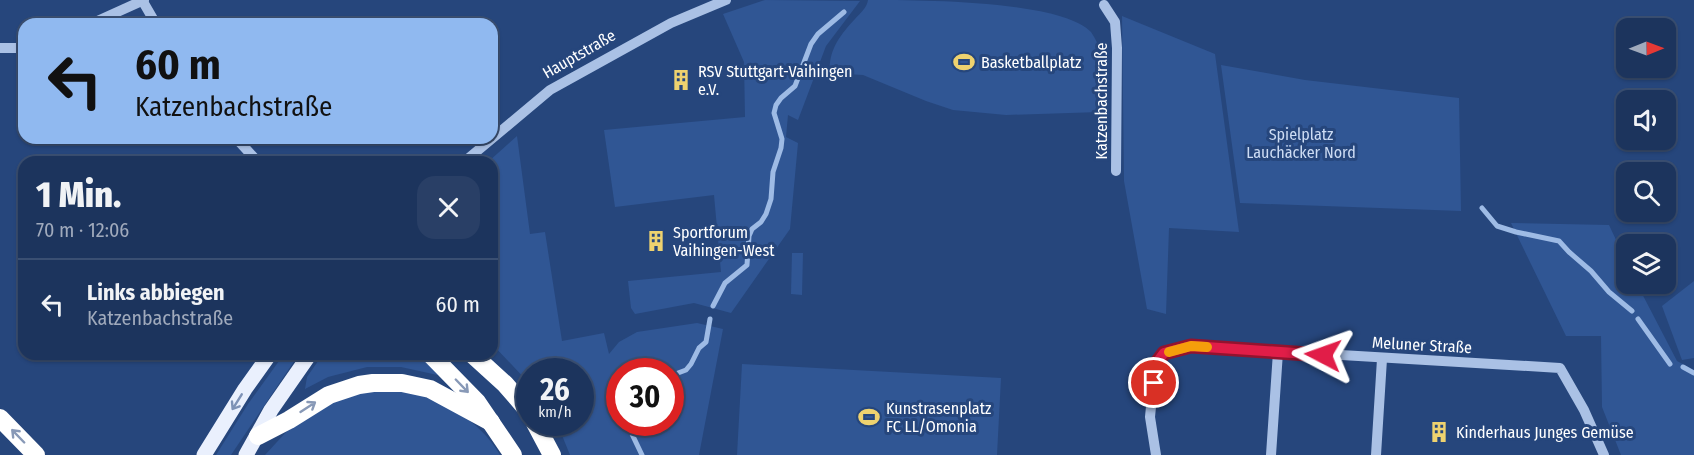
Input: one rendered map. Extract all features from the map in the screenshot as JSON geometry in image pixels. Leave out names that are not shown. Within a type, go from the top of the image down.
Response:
[{"type":"highway","points":[[436,360],[477,402],[513,455]]},
{"type":"highway","points":[[479,360],[516,397]]},
{"type":"highway","points":[[258,436],[329,395],[373,383],[402,383],[430,389],[491,422]]},
{"type":"highway","points":[[0,418],[36,455]]},
{"type":"highway","points":[[542,436],[552,455]]},
{"type":"main road","points":[[204,455],[266,360]]},
{"type":"main road","points":[[246,455],[271,410],[306,360]]},
{"type":"street","points":[[102,18],[143,0],[153,18]]},
{"type":"street","name":"Hauptstraße","points":[[498,134],[550,90],[671,23],[726,0]]},
{"type":"street","name":"Katzenbachstraße","points":[[1102,2],[1115,22],[1117,48],[1116,171]]},
{"type":"street","points":[[0,48],[18,48]]},
{"type":"street","points":[[242,144],[252,156]]},
{"type":"street","name":"Hauptstraße","points":[[471,156],[486,144]]},
{"type":"street","name":"Meluner Straße","points":[[1156,455],[1150,417],[1155,365],[1164,353],[1191,346],[1560,368],[1584,410],[1604,455]]},
{"type":"street","points":[[1271,455],[1278,352]]},
{"type":"street","points":[[1376,455],[1382,359]]},
{"type":"green space","points":[[765,0],[860,1],[826,46],[798,120],[788,115],[786,137],[798,143],[790,229],[731,313],[694,303],[635,314],[631,308],[628,281],[721,272],[714,195],[615,207],[604,130],[745,117],[744,62],[723,14]]},
{"type":"green space","points":[[868,0],[987,4],[1020,8],[1075,21],[1091,32],[1097,41],[1103,61],[1104,91],[1100,112],[1006,115],[953,110],[863,75],[830,73],[831,58],[836,44],[844,31],[865,8]]},
{"type":"green space","points":[[1122,16],[1215,54],[1239,232],[1169,228],[1166,314],[1147,309],[1124,181]]},
{"type":"green space","name":"Spielplatz Lauchäcker Nord","points":[[1221,65],[1305,80],[1459,98],[1461,211],[1240,203]]},
{"type":"green space","points":[[517,136],[530,234],[545,232],[562,341],[604,333],[609,354],[619,342],[637,332],[697,323],[723,329],[699,455],[570,455],[562,436],[594,436],[594,358],[516,358],[516,369],[498,350],[498,156],[495,156]]},
{"type":"green space","points":[[1511,223],[1609,225],[1616,240],[1616,294],[1642,294],[1677,361],[1694,370],[1694,455],[1621,455],[1602,407],[1601,336],[1566,336]]},
{"type":"green space","points":[[792,253],[803,253],[802,295],[791,294]]},
{"type":"green space","points":[[1694,281],[1694,358],[1682,360],[1662,306]]},
{"type":"green space","points":[[280,360],[295,360],[231,455],[216,455],[248,404]]},
{"type":"green space","points":[[319,360],[425,360],[442,376],[401,367],[367,367],[328,377],[305,389],[307,377]]},
{"type":"green space","name":"Kunstrasenplatz FC LL/Omonia","points":[[742,364],[1001,378],[997,455],[737,455]]},
{"type":"green space","points":[[401,390],[431,399],[458,412],[481,431],[500,455],[265,455],[288,430],[315,409],[357,392]]},
{"type":"waterway","points":[[713,306],[725,283],[747,265],[749,236],[752,229],[761,222],[766,214],[771,199],[773,172],[782,139],[774,113],[776,105],[795,86],[811,44],[818,34],[844,12]]},
{"type":"waterway","points":[[1482,208],[1497,226],[1559,241],[1591,271],[1609,292],[1632,311]]},
{"type":"waterway","points":[[684,371],[691,364],[699,348],[706,342],[710,319]]},
{"type":"waterway","points":[[1638,319],[1670,364]]},
{"type":"waterway","points":[[1683,367],[1694,373]]},
{"type":"waterway","points":[[633,436],[642,455]]},
{"type":"slow traffic","points":[[1169,352],[1191,346],[1207,347]]},
{"type":"place","name":"Basketballplatz","points":[[964,62]]},
{"type":"place","name":"RSV Stuttgart-Vaihingen e.V.","points":[[681,80]]},
{"type":"place","name":"Sportforum Vaihingen-West","points":[[656,241]]},
{"type":"place","name":"Kunstrasenplatz FC LL/Omonia","points":[[869,417]]},
{"type":"place","name":"Kinderhaus Junges Gemüse","points":[[1439,432]]},
{"type":"route","points":[[1154,383],[1155,365],[1164,353],[1191,346],[1323,355]]}]
